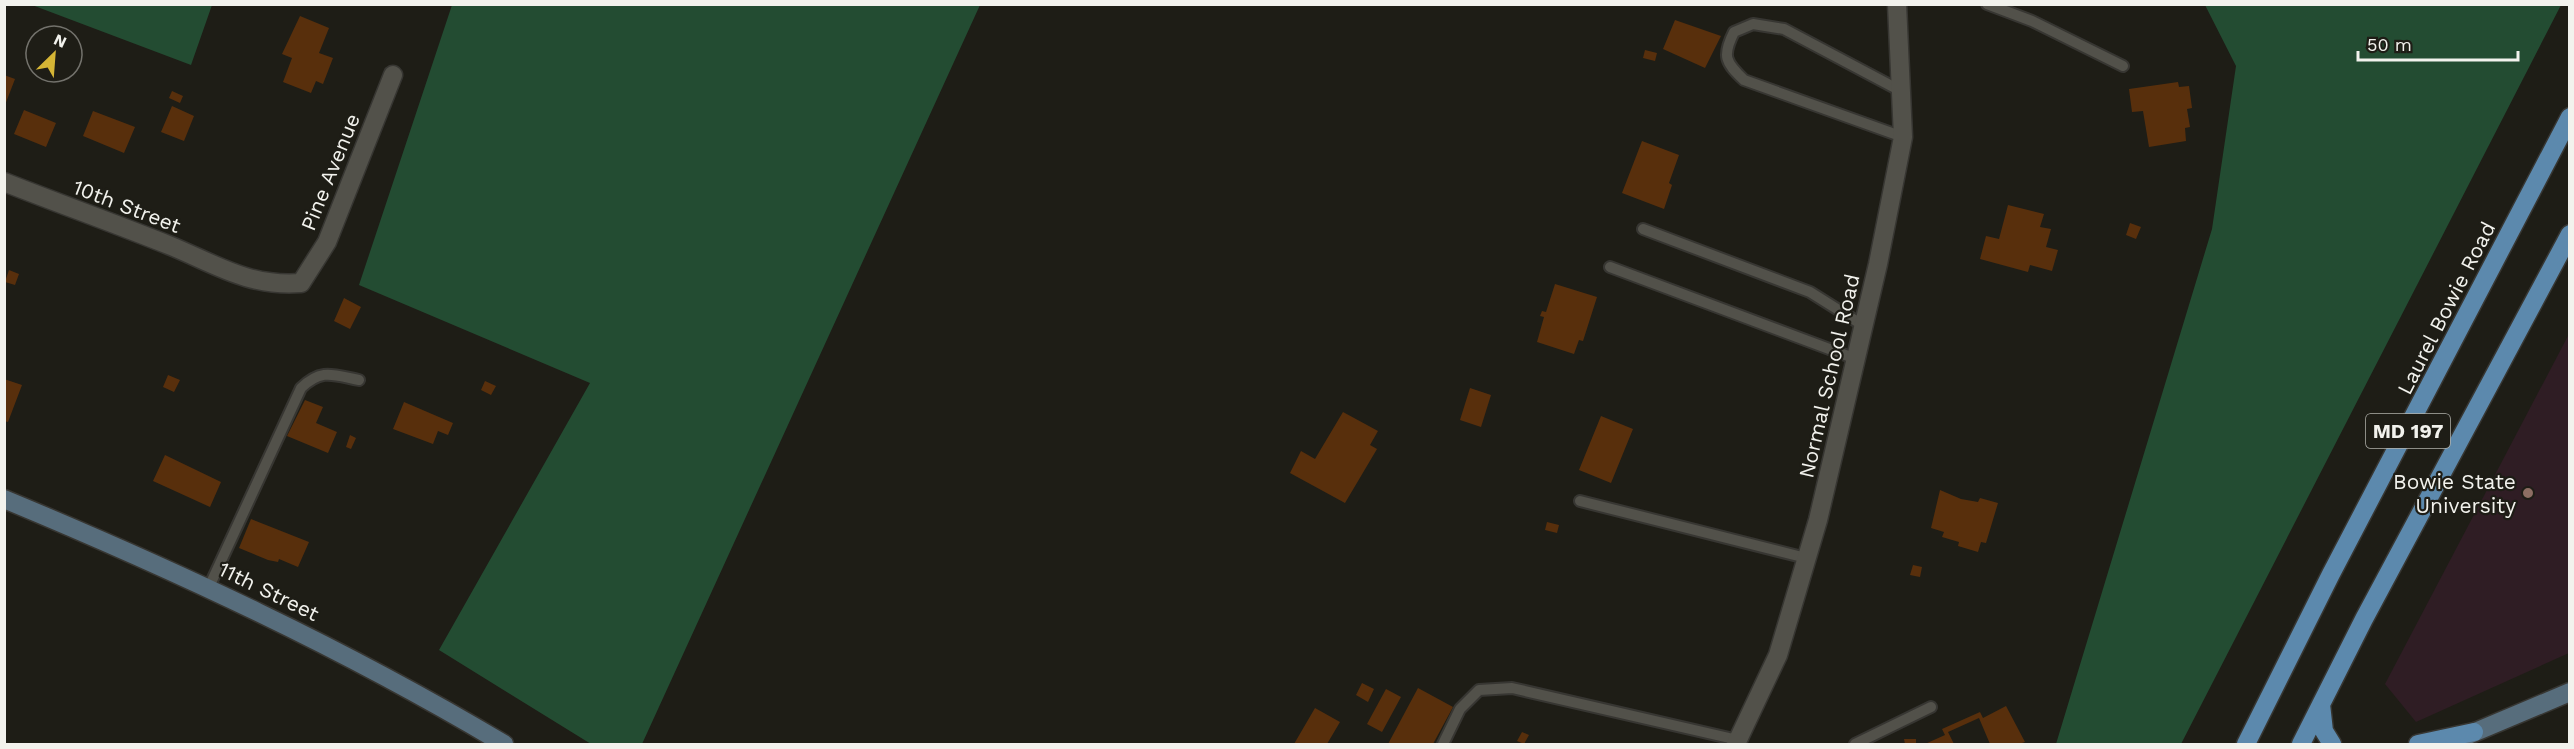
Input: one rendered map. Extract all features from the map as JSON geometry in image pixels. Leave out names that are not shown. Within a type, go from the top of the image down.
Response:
[{"type":"main road","name":"Laurel Bowie Road","points":[[2246,744],[2331,574],[2570,117]]},
{"type":"main road","name":"MD 197","points":[[2301,744],[2570,234]]},
{"type":"main road","name":"11th Street","points":[[4,499],[209,587],[344,653],[504,744]]},
{"type":"main road","points":[[2446,744],[2570,692]]},
{"type":"main road","points":[[2321,703],[2324,731],[2332,744]]},
{"type":"main road","points":[[2418,744],[2474,732]]},
{"type":"street","name":"Normal School Road","points":[[1737,742],[1778,655],[1806,558],[1864,326],[1903,137],[1897,4]]},
{"type":"street","name":"Pine Avenue","points":[[301,283],[327,242],[393,75]]},
{"type":"street","name":"10th Street","points":[[4,182],[171,246],[233,274],[275,285],[301,283]]},
{"type":"lane","points":[[1987,4],[2032,21],[2123,66]]},
{"type":"lane","points":[[1901,91],[1784,29],[1753,24],[1734,32],[1726,48],[1729,65],[1744,80],[1903,137]]},
{"type":"lane","points":[[1642,229],[1810,291],[1864,326]]},
{"type":"lane","points":[[1610,267],[1856,359]]},
{"type":"lane","points":[[209,587],[301,388],[312,377],[326,373],[359,381]]},
{"type":"lane","points":[[1580,501],[1806,558]]},
{"type":"lane","points":[[1443,744],[1460,709],[1479,690],[1512,688],[1737,742]]},
{"type":"lane","points":[[1855,744],[1931,707]]},
{"type":"shaded area","name":"Bowie State University","points":[[2569,334],[2569,653],[2416,722],[2385,684]]},
{"type":"green space","points":[[32,5],[212,5],[191,65]]},
{"type":"green space","points":[[452,5],[980,5],[642,744],[591,744],[439,650],[590,383],[359,285]]},
{"type":"green space","points":[[2205,5],[2561,5],[2181,744],[2056,744],[2212,229],[2236,66]]},
{"type":"building","points":[[300,16],[329,28],[319,53],[333,58],[323,84],[316,81],[311,93],[283,82],[292,58],[282,54]]},
{"type":"building","points":[[1675,20],[1721,36],[1705,68],[1663,49]]},
{"type":"building","points":[[1645,50],[1657,53],[1655,61],[1643,58]]},
{"type":"building","points":[[4,75],[15,79],[5,105],[4,105]]},
{"type":"building","points":[[2178,82],[2179,87],[2189,86],[2192,108],[2187,109],[2190,127],[2185,128],[2186,141],[2149,147],[2143,111],[2132,112],[2129,89]]},
{"type":"building","points":[[172,91],[183,96],[180,103],[169,98]]},
{"type":"building","points":[[172,106],[194,116],[184,141],[161,132]]},
{"type":"building","points":[[24,110],[56,123],[46,147],[14,134]]},
{"type":"building","points":[[93,111],[135,127],[124,153],[83,136]]},
{"type":"building","points":[[1642,141],[1679,155],[1669,183],[1672,185],[1664,209],[1622,193]]},
{"type":"building","points":[[2008,205],[2044,214],[2040,227],[2051,229],[2046,247],[2058,250],[2052,271],[2030,265],[2028,272],[1980,259],[1986,236],[1999,239]]},
{"type":"building","points":[[2130,223],[2141,227],[2136,239],[2126,235]]},
{"type":"building","points":[[9,270],[19,274],[15,285],[5,282]]},
{"type":"building","points":[[1555,284],[1597,297],[1583,341],[1579,340],[1574,354],[1537,342],[1544,317],[1540,316],[1542,311],[1546,312]]},
{"type":"building","points":[[344,298],[361,307],[350,329],[334,321]]},
{"type":"building","points":[[168,375],[180,380],[174,392],[163,387]]},
{"type":"building","points":[[4,379],[22,385],[8,422],[4,421]]},
{"type":"building","points":[[485,381],[496,386],[491,395],[481,390]]},
{"type":"building","points":[[1470,388],[1491,395],[1481,427],[1460,420]]},
{"type":"building","points":[[305,400],[323,407],[316,423],[337,432],[328,453],[287,436]]},
{"type":"building","points":[[404,402],[453,423],[448,435],[438,431],[433,444],[393,429]]},
{"type":"building","points":[[1343,412],[1378,431],[1370,445],[1377,449],[1345,503],[1290,473],[1301,451],[1315,459]]},
{"type":"building","points":[[1601,416],[1633,429],[1611,483],[1579,470]]},
{"type":"building","points":[[350,435],[356,438],[351,449],[346,447]]},
{"type":"building","points":[[165,455],[221,482],[210,507],[153,481]]},
{"type":"building","points":[[1940,490],[1961,499],[1978,502],[1980,498],[1998,503],[1986,543],[1981,542],[1978,552],[1958,546],[1959,542],[1942,537],[1944,532],[1931,528]]},
{"type":"building","points":[[251,519],[309,542],[298,567],[279,559],[278,562],[268,560],[239,548]]},
{"type":"building","points":[[1547,522],[1559,525],[1557,533],[1545,530]]},
{"type":"building","points":[[1913,565],[1922,567],[1920,577],[1910,575]]},
{"type":"building","points":[[1362,683],[1374,689],[1368,702],[1356,695]]},
{"type":"building","points":[[1418,688],[1453,707],[1433,744],[1388,744]]},
{"type":"building","points":[[1386,689],[1401,697],[1382,732],[1367,724]]},
{"type":"building","points":[[2006,706],[2025,742],[1990,744],[1979,718],[1948,732],[1954,744],[1925,744],[1945,735],[1942,729],[1980,712],[1983,718]]},
{"type":"building","points":[[1315,708],[1340,722],[1327,744],[1294,744]]},
{"type":"building","points":[[1522,732],[1529,735],[1524,744],[1517,741]]},
{"type":"building","points":[[1904,739],[1916,739],[1916,744],[1905,744]]},
{"type":"place","name":"Bowie State University","points":[[2528,493]]}]
